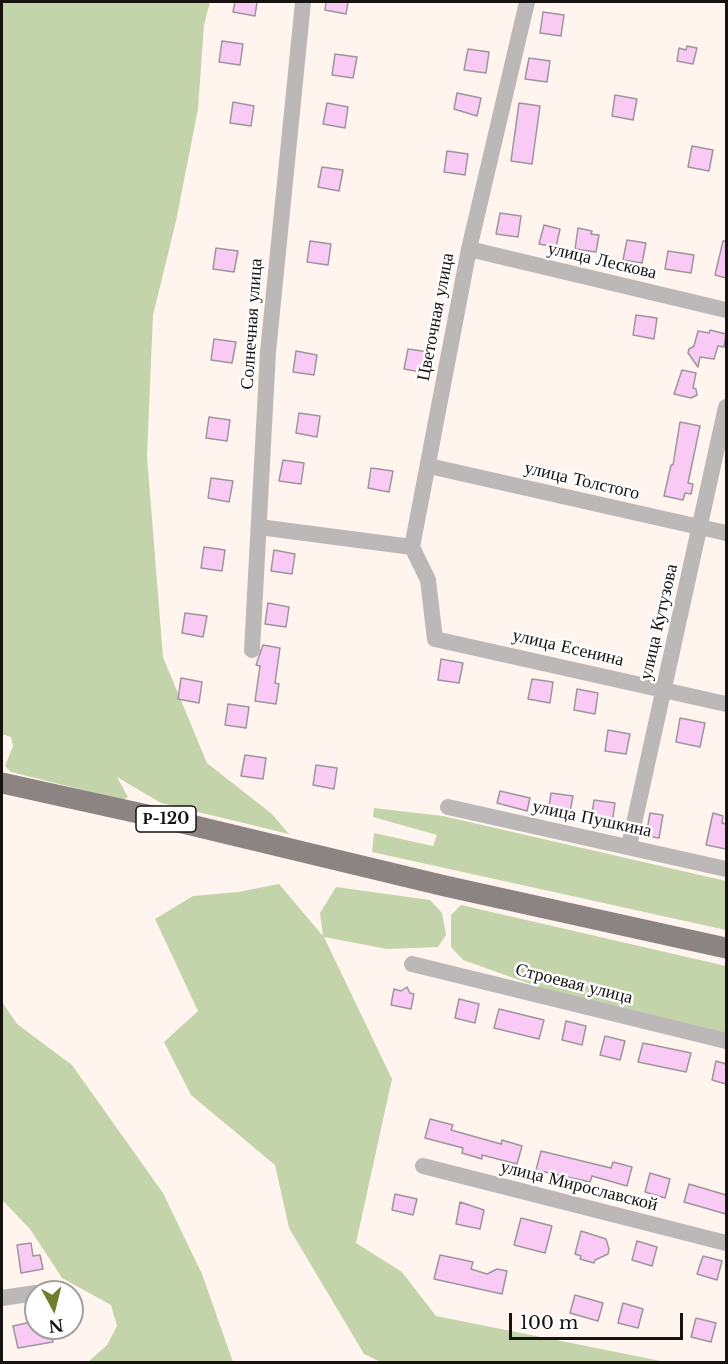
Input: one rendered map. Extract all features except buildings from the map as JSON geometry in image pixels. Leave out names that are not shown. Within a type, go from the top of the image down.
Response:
[{"type":"main road","name":"Р-120","points":[[2,783],[170,820],[445,886],[726,948]]},
{"type":"street","name":"Солнечная улица","points":[[252,650],[268,352],[303,2]]},
{"type":"street","name":"Цветочная улица","points":[[412,546],[469,249],[527,2]]},
{"type":"street","name":"улица Лескова","points":[[469,249],[726,310]]},
{"type":"street","name":"улица Кутузова","points":[[629,846],[702,527],[726,407]]},
{"type":"street","name":"улица Толстого","points":[[429,466],[726,533]]},
{"type":"street","points":[[259,527],[412,546]]},
{"type":"street","name":"улица Есенина","points":[[412,546],[428,580],[435,639],[726,704]]},
{"type":"street","name":"улица Пушкина","points":[[448,807],[726,869]]},
{"type":"street","name":"Строевая улица","points":[[412,964],[726,1041]]},
{"type":"street","name":"улица Мирославской","points":[[423,1166],[726,1243]]},
{"type":"street","points":[[2,1298],[24,1295]]},
{"type":"green space","points":[[2,2],[210,2],[204,25],[198,109],[176,221],[153,315],[147,456],[163,657],[207,763],[272,814],[289,834],[161,803],[117,777],[128,797],[123,800],[11,772],[5,766],[13,746],[11,737],[2,734]]},
{"type":"green space","points":[[374,808],[443,816],[726,881],[726,930],[372,852],[374,833],[433,846],[437,835],[373,817]]},
{"type":"green space","points":[[279,884],[323,936],[320,913],[336,887],[430,900],[442,913],[446,935],[438,947],[387,949],[324,937],[392,1079],[356,1243],[402,1272],[436,1316],[666,1362],[381,1362],[364,1354],[289,1228],[275,1165],[191,1095],[164,1042],[198,1011],[155,919],[193,896],[238,892]]},
{"type":"green space","points":[[461,905],[726,966],[726,1038],[578,1001],[463,960],[451,947],[451,915]]},
{"type":"green space","points":[[2,1002],[17,1024],[72,1065],[163,1193],[202,1274],[233,1362],[88,1362],[107,1345],[117,1326],[111,1305],[84,1290],[84,1280],[62,1278],[30,1229],[2,1200]]}]
